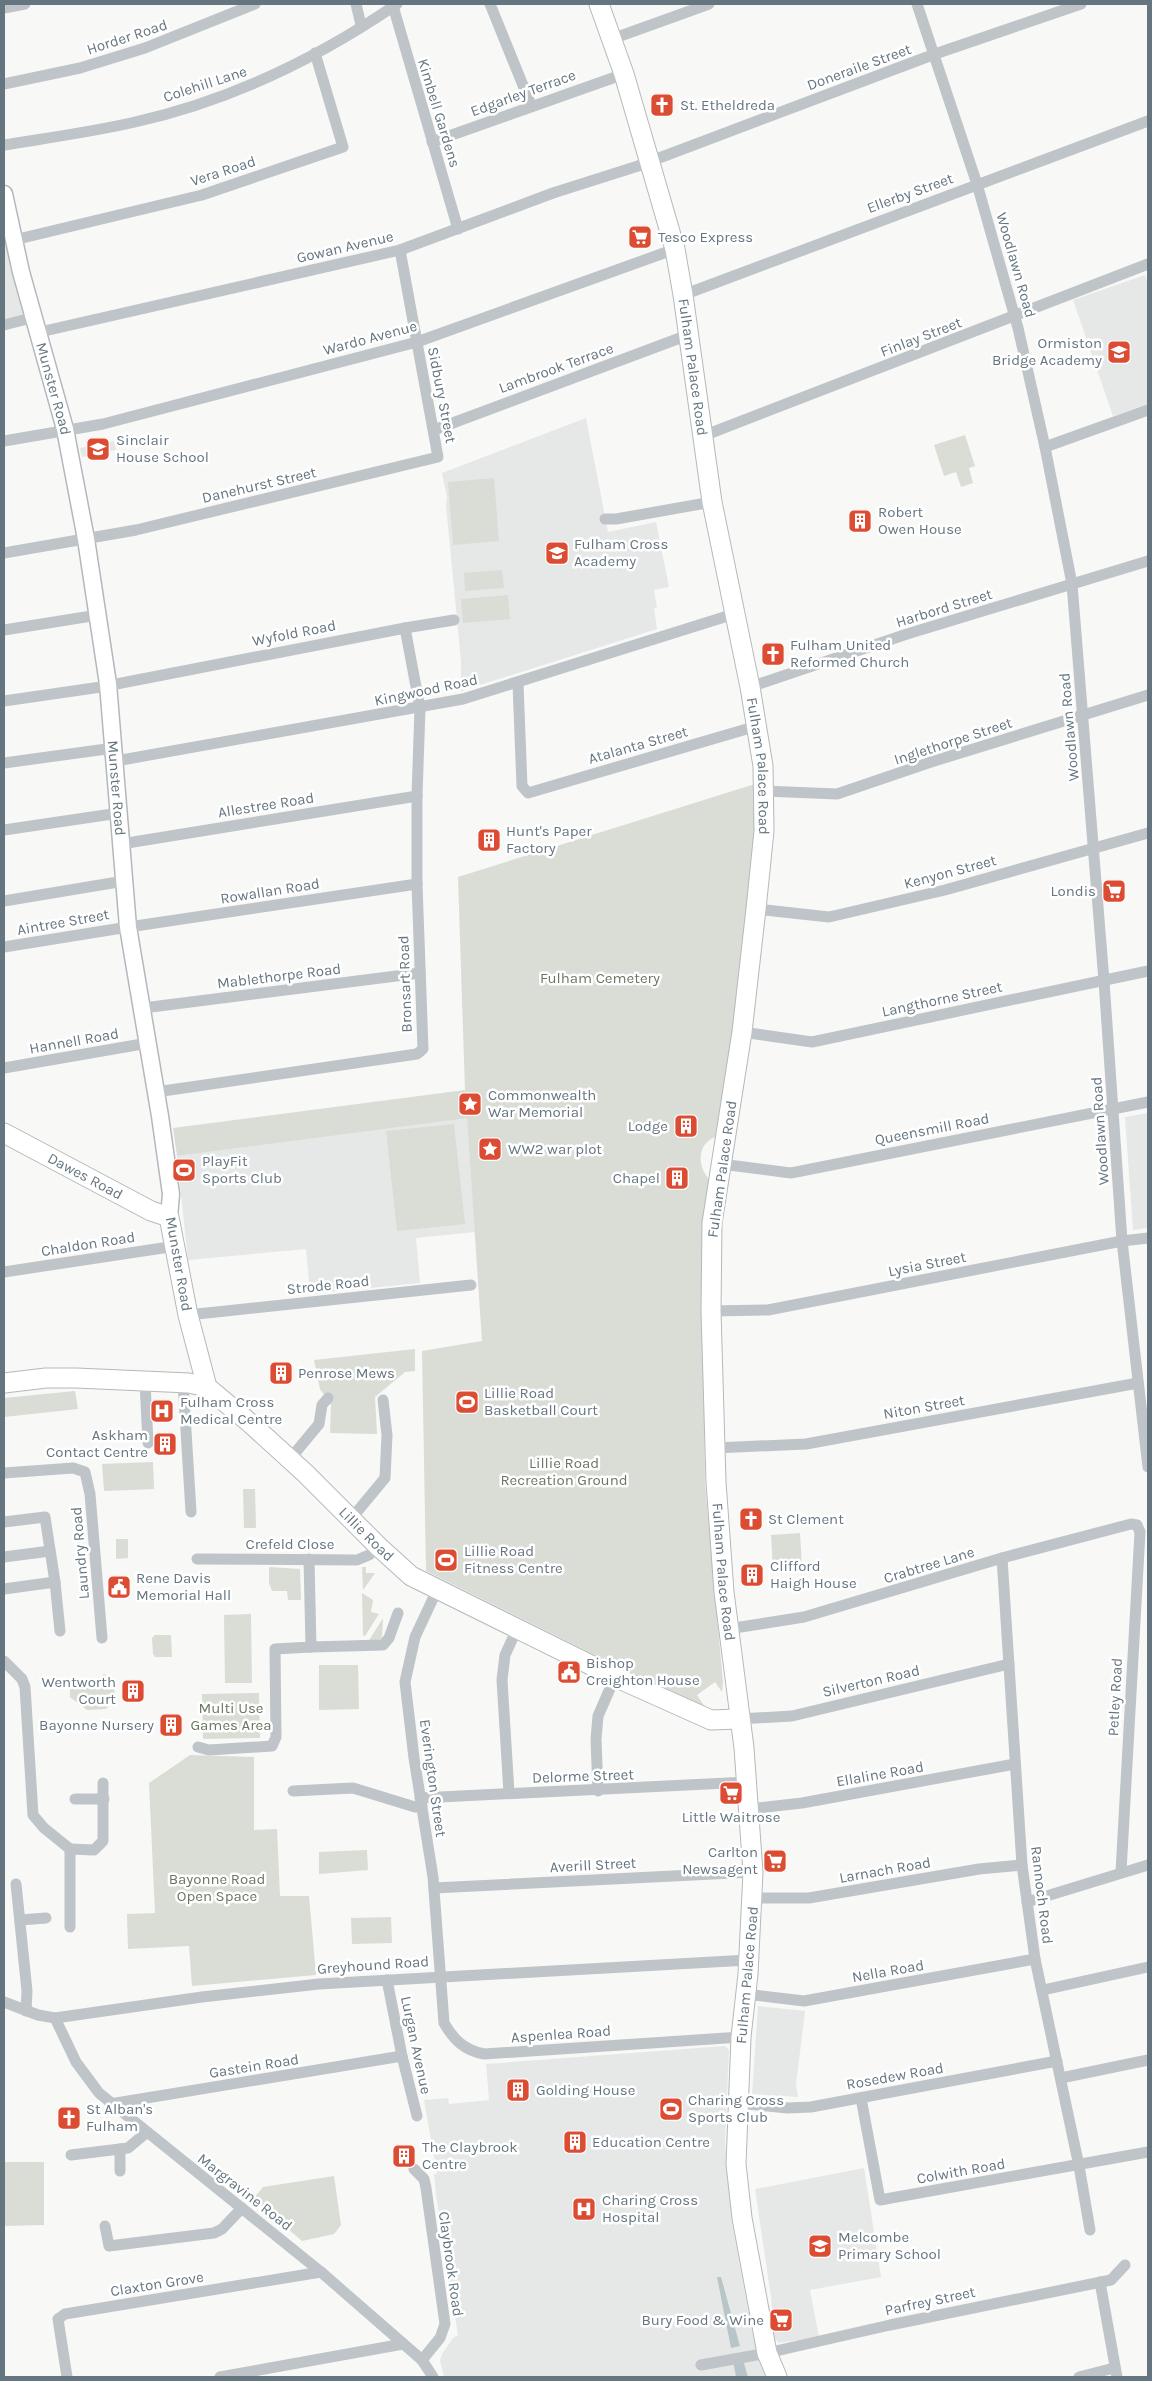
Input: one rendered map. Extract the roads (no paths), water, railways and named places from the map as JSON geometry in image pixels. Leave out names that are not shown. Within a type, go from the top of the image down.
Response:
[{"type":"main road","name":"Fulham Palace Road","points":[[599,4],[624,74],[674,249],[683,295],[712,502],[750,687],[763,766],[764,831],[756,909],[742,1032],[712,1223],[712,1311],[714,1448],[728,1629],[748,1782],[754,1872],[746,1994],[741,2036],[736,2164],[742,2218],[767,2353],[776,2377]]},
{"type":"main road","name":"Dawes Road","points":[[4,1133],[151,1212],[169,1217]]},
{"type":"main road","name":"Munster Road","points":[[169,1217],[188,1315],[206,1387]]},
{"type":"main road","name":"Lillie Road","points":[[4,1384],[56,1378],[183,1382],[206,1387],[290,1459],[411,1576],[615,1677],[712,1720],[739,1719]]},
{"type":"street","points":[[4,8],[25,4]]},
{"type":"street","name":"Horder Road","points":[[4,84],[80,68],[145,48],[255,4]]},
{"type":"street","points":[[356,4],[361,25]]},
{"type":"street","points":[[490,4],[531,106]]},
{"type":"street","points":[[612,39],[708,4]]},
{"type":"street","name":"Woodlawn Road","points":[[918,4],[936,54],[977,184],[1014,316],[1045,446],[1072,584],[1114,1108],[1122,1241],[1148,1467]]},
{"type":"street","name":"Doneraile Street","points":[[649,161],[936,54],[1080,4]]},
{"type":"street","name":"Colehill Lane","points":[[4,146],[135,122],[200,104],[258,82],[316,53],[395,5]]},
{"type":"street","name":"Kimbell Gardens","points":[[395,5],[458,229]]},
{"type":"street","name":"Vera Road","points":[[14,240],[202,195],[343,147],[316,53]]},
{"type":"street","name":"Edgarley Terrace","points":[[432,142],[624,74]]},
{"type":"street","name":"Ellerby Street","points":[[683,295],[1148,121]]},
{"type":"street","name":"Gowan Avenue","points":[[4,325],[37,325],[400,250],[553,193],[649,161]]},
{"type":"street","name":"Munster Road","points":[[4,194],[14,240],[65,429],[86,539],[108,684],[128,927],[143,1008],[171,1194],[169,1217]]},
{"type":"street","name":"Wardo Avenue","points":[[4,441],[65,429],[103,424],[417,342],[674,249]]},
{"type":"street","name":"Sidbury Street","points":[[400,250],[438,457]]},
{"type":"street","name":"Finlay Street","points":[[703,436],[1148,264]]},
{"type":"street","name":"Lambrook Terrace","points":[[434,430],[688,335]]},
{"type":"street","points":[[1045,446],[1148,410]]},
{"type":"street","name":"Danehurst Street","points":[[4,553],[136,530],[438,457]]},
{"type":"street","points":[[605,519],[616,520],[712,502]]},
{"type":"street","name":"Harbord Street","points":[[750,687],[907,634],[1148,560]]},
{"type":"street","name":"Kingwood Road","points":[[4,763],[115,755],[420,708],[464,699],[518,684],[734,614]]},
{"type":"street","points":[[4,630],[98,615]]},
{"type":"street","name":"Wyfold Road","points":[[4,701],[108,684],[454,620]]},
{"type":"street","points":[[405,628],[420,708]]},
{"type":"street","name":"Atalanta Street","points":[[518,684],[522,786],[528,793],[757,726]]},
{"type":"street","name":"Inglethorpe Street","points":[[764,791],[837,794],[931,762],[1148,695]]},
{"type":"street","name":"Bronsart Road","points":[[156,1092],[417,1054],[423,1049],[416,796],[420,708]]},
{"type":"street","name":"Allestree Road","points":[[121,844],[416,796]]},
{"type":"street","points":[[4,830],[119,813]]},
{"type":"street","name":"Kenyon Street","points":[[756,909],[829,917],[945,890],[1148,833]]},
{"type":"street","points":[[4,901],[124,881]]},
{"type":"street","name":"Rowallan Road","points":[[128,927],[417,884]]},
{"type":"street","name":"Aintree Street","points":[[4,948],[128,927]]},
{"type":"street","name":"Langthorne Street","points":[[742,1032],[812,1042],[1148,971]]},
{"type":"street","name":"Mablethorpe Road","points":[[143,1008],[420,973]]},
{"type":"street","name":"Hannell Road","points":[[4,1068],[148,1043]]},
{"type":"street","name":"Queensmill Road","points":[[721,1164],[791,1173],[1148,1102]]},
{"type":"street","name":"Lysia Street","points":[[712,1311],[768,1310],[1122,1241],[1148,1238]]},
{"type":"street","name":"Chaldon Road","points":[[4,1272],[176,1246]]},
{"type":"street","name":"Strode Road","points":[[188,1315],[471,1285]]},
{"type":"street","points":[[145,1382],[148,1443]]},
{"type":"street","points":[[183,1382],[191,1512]]},
{"type":"street","name":"Niton Street","points":[[714,1448],[806,1444],[1138,1383]]},
{"type":"street","points":[[290,1459],[319,1424],[322,1405],[328,1398]]},
{"type":"street","points":[[351,1519],[386,1478],[387,1451],[383,1400]]},
{"type":"street","name":"Laundry Road","points":[[4,1473],[73,1468],[82,1469],[87,1475],[102,1638]]},
{"type":"street","points":[[4,1522],[45,1517],[60,1631]]},
{"type":"street","name":"Crabtree Lane","points":[[728,1629],[804,1617],[1002,1558],[1131,1524],[1137,1525]]},
{"type":"street","name":"Petley Road","points":[[1121,1872],[1140,1532],[1137,1525]]},
{"type":"street","name":"Crefeld Close","points":[[197,1559],[357,1560],[369,1555],[379,1547]]},
{"type":"street","points":[[4,1557],[50,1552]]},
{"type":"street","name":"Rannoch Road","points":[[1002,1558],[1022,1865],[1035,1958],[1079,2166],[1090,2230]]},
{"type":"street","points":[[309,1559],[311,1647]]},
{"type":"street","points":[[4,1589],[55,1582]]},
{"type":"street","name":"Everington Street","points":[[437,1590],[415,1637],[405,1682],[434,1888],[441,1976]]},
{"type":"street","points":[[198,1747],[209,1750],[272,1746],[276,1734],[275,1649],[383,1644],[389,1638],[398,1613]]},
{"type":"street","points":[[509,1793],[502,1680],[505,1655],[517,1629]]},
{"type":"street","points":[[4,1661],[22,1679],[25,1686],[33,1814],[44,1828],[70,1849],[94,1850],[100,1846],[104,1835],[103,1783]]},
{"type":"street","name":"Silverton Road","points":[[739,1719],[792,1716],[1009,1664]]},
{"type":"street","points":[[598,1791],[596,1739],[598,1716],[615,1677]]},
{"type":"street","name":"Ellaline Road","points":[[749,1809],[802,1803],[1015,1764]]},
{"type":"street","name":"Delorme Street","points":[[293,1791],[354,1788],[415,1807],[421,1802],[509,1793],[598,1791],[748,1782]]},
{"type":"street","points":[[75,1799],[104,1799]]},
{"type":"street","points":[[70,1849],[70,1927]]},
{"type":"street","name":"Larnach Road","points":[[753,1898],[808,1898],[979,1869],[1022,1865]]},
{"type":"street","points":[[1027,1902],[1148,1865]]},
{"type":"street","name":"Averill Street","points":[[434,1888],[754,1872]]},
{"type":"street","points":[[16,1884],[28,1990],[26,2011]]},
{"type":"street","points":[[20,1920],[46,1918]]},
{"type":"street","name":"Nella Road","points":[[746,1994],[804,2001],[1035,1958]]},
{"type":"street","name":"Greyhound Road","points":[[4,2002],[26,2011],[55,2018],[212,1996],[320,1984],[748,1960]]},
{"type":"street","points":[[1043,1990],[1148,1967]]},
{"type":"street","name":"Aspenlea Road","points":[[441,1976],[444,2023],[460,2045],[473,2052],[484,2054],[741,2036]]},
{"type":"street","name":"Lurgan Avenue","points":[[387,1980],[416,2116]]},
{"type":"street","name":"Margravine Road","points":[[55,2018],[86,2078],[110,2104],[321,2272],[422,2360],[433,2377]]},
{"type":"street","name":"Gastein Road","points":[[110,2104],[402,2056]]},
{"type":"street","points":[[1061,2078],[1148,2060]]},
{"type":"street","name":"Rosedew Road","points":[[737,2103],[788,2108],[811,2106],[1057,2061]]},
{"type":"street","name":"Colwith Road","points":[[861,2098],[880,2200],[1079,2166],[1148,2152]]},
{"type":"street","points":[[71,2156],[120,2149],[133,2145],[146,2133]]},
{"type":"street","points":[[120,2149],[120,2171]]},
{"type":"street","name":"Claybrook Road","points":[[414,2170],[424,2179],[426,2188],[445,2324],[440,2338],[422,2360]]},
{"type":"street","points":[[105,2226],[109,2246],[204,2236],[222,2229],[242,2208]]},
{"type":"street","points":[[1079,2377],[1116,2373],[1100,2282],[1111,2280],[1125,2264]]},
{"type":"street","name":"Claxton Grove","points":[[67,2377],[58,2318],[65,2314],[321,2272]]},
{"type":"street","name":"Parfrey Street","points":[[701,2365],[767,2353],[890,2325],[1100,2282]]},
{"type":"street","points":[[220,2377],[403,2344]]},
{"type":"place","name":"St. Etheldreda","points":[[662,105]]},
{"type":"place","name":"Tesco Express","points":[[640,237]]},
{"type":"place","name":"Ormiston Bridge Academy","points":[[1119,352]]},
{"type":"place","name":"Sinclair House School","points":[[98,449]]},
{"type":"place","name":"Robert Owen House","points":[[860,521]]},
{"type":"place","name":"Fulham Cross Academy","points":[[557,553]]},
{"type":"place","name":"Fulham United Reformed Church","points":[[773,654]]},
{"type":"place","name":"Hunt's Paper Factory","points":[[489,840]]},
{"type":"place","name":"Londis","points":[[1114,891]]},
{"type":"place","name":"Commonwealth War Memorial","points":[[470,1104]]},
{"type":"place","name":"Lodge","points":[[686,1126]]},
{"type":"place","name":"WW2 war plot","points":[[490,1149]]},
{"type":"place","name":"PlayFit Sports Club","points":[[184,1170]]},
{"type":"place","name":"Chapel","points":[[677,1178]]},
{"type":"place","name":"Penrose Mews","points":[[281,1373]]},
{"type":"place","name":"Lillie Road Basketball Court","points":[[467,1402]]},
{"type":"place","name":"Fulham Cross Medical Centre","points":[[162,1411]]},
{"type":"place","name":"Askham Contact Centre","points":[[165,1444]]},
{"type":"place","name":"St Clement","points":[[751,1519]]},
{"type":"place","name":"Lillie Road Fitness Centre","points":[[446,1560]]},
{"type":"place","name":"Clifford Haigh House","points":[[752,1575]]},
{"type":"place","name":"Rene Davis Memorial Hall","points":[[119,1587]]},
{"type":"place","name":"Bishop Creighton House","points":[[569,1672]]},
{"type":"place","name":"Wentworth Court","points":[[133,1691]]},
{"type":"place","name":"Bayonne Nursery","points":[[171,1725]]},
{"type":"place","name":"Little Waitrose","points":[[731,1793]]},
{"type":"place","name":"Carlton Newsagent","points":[[775,1861]]},
{"type":"place","name":"Golding House","points":[[518,2090]]},
{"type":"place","name":"Charing Cross Sports Club","points":[[671,2109]]},
{"type":"place","name":"St Alban's Fulham","points":[[69,2118]]},
{"type":"place","name":"Education Centre","points":[[575,2142]]},
{"type":"place","name":"The Claybrook Centre","points":[[404,2156]]},
{"type":"place","name":"Charing Cross Hospital","points":[[584,2209]]},
{"type":"place","name":"Melcombe Primary School","points":[[820,2246]]},
{"type":"place","name":"Bury Food & Wine","points":[[781,2320]]},
{"type":"park label","name":"Fulham Cemetery","points":[[600,978]]},
{"type":"park label","name":"Lillie Road Recreation Ground","points":[[564,1472]]},
{"type":"park label","name":"Multi Use Games Area","points":[[231,1716]]},
{"type":"park label","name":"Bayonne Road Open Space","points":[[217,1888]]}]
